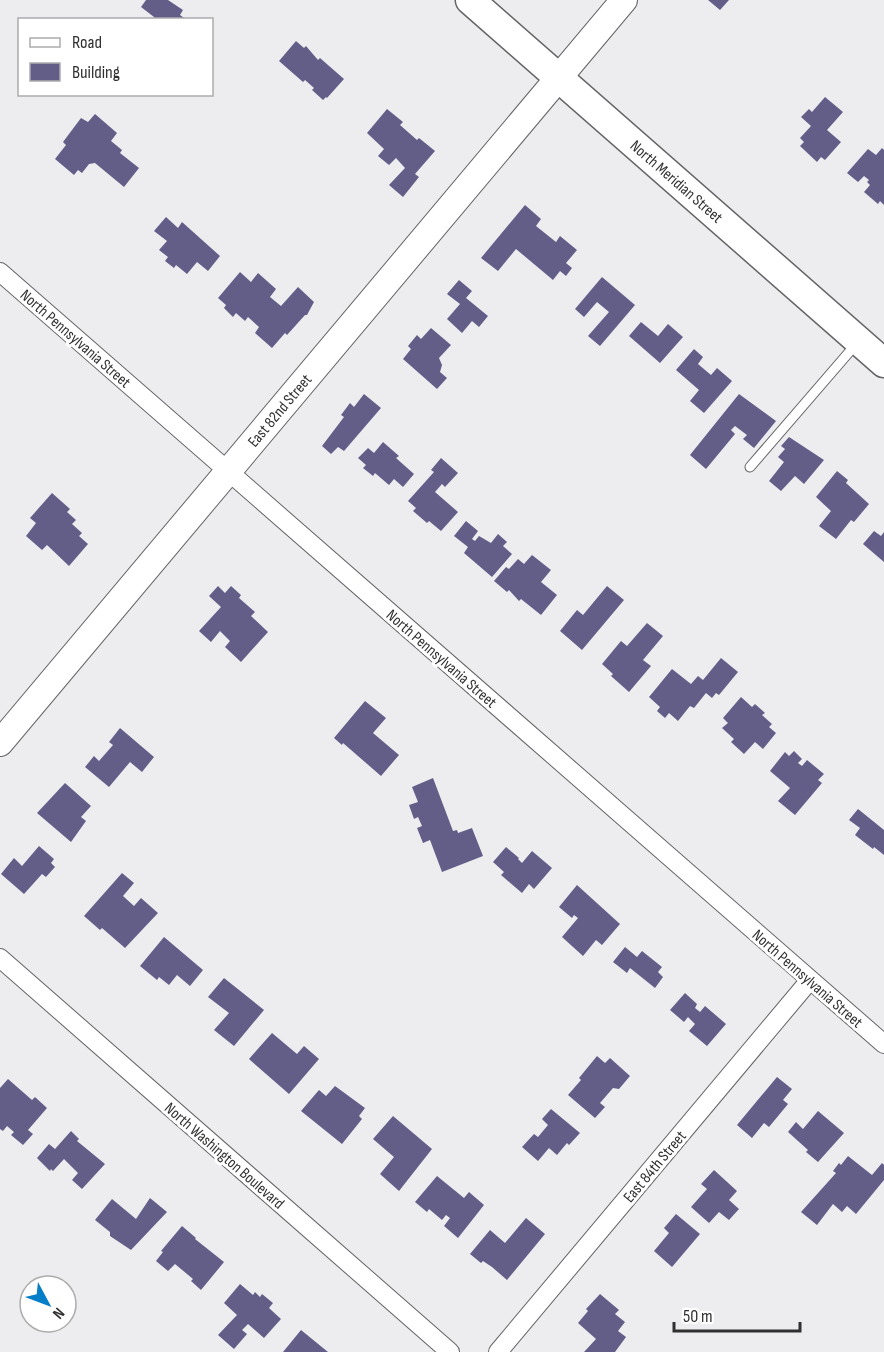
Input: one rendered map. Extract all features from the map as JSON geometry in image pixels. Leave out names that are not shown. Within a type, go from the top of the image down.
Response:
[{"type":"main road","name":"North Meridian Street","points":[[470,0],[884,363]]},
{"type":"street","name":"East 82nd Street","points":[[0,743],[624,0]]},
{"type":"street","name":"North Pennsylvania Street","points":[[0,272],[884,1044]]},
{"type":"street","name":"North Washington Boulevard","points":[[0,958],[450,1352]]},
{"type":"street","name":"East 84th Street","points":[[498,1352],[810,980]]},
{"type":"lane","points":[[750,467],[858,341]]},
{"type":"building","points":[[146,0],[168,0],[183,10],[180,15],[184,18],[154,18],[141,7]]},
{"type":"building","points":[[708,0],[729,0],[720,10]]},
{"type":"building","points":[[296,41],[304,48],[306,46],[318,60],[320,58],[344,79],[323,100],[305,80],[303,82],[279,61]]},
{"type":"building","points":[[825,97],[843,112],[827,130],[841,142],[825,160],[821,157],[817,162],[800,146],[804,142],[800,138],[811,126],[801,117],[809,109],[812,112]]},
{"type":"building","points":[[387,109],[403,122],[400,125],[417,140],[419,138],[435,151],[415,174],[419,177],[403,197],[389,185],[405,168],[396,158],[389,165],[378,156],[384,149],[367,133]]},
{"type":"building","points":[[95,114],[117,133],[111,141],[122,150],[120,153],[139,168],[124,187],[95,163],[89,164],[82,173],[78,170],[74,175],[55,159],[66,145],[63,142],[81,118],[88,122]]},
{"type":"building","points":[[882,148],[884,150],[884,205],[880,201],[878,204],[864,192],[870,185],[867,182],[869,180],[864,176],[858,182],[847,173],[868,149],[876,155]]},
{"type":"building","points":[[525,205],[541,219],[536,226],[556,242],[560,236],[577,250],[566,263],[572,268],[566,276],[560,271],[553,280],[516,249],[498,271],[481,258]]},
{"type":"building","points":[[166,217],[178,228],[182,222],[220,256],[208,271],[197,262],[187,274],[176,265],[174,268],[165,261],[168,257],[159,250],[167,241],[154,231]]},
{"type":"building","points":[[240,272],[251,282],[258,273],[276,289],[270,297],[281,306],[298,287],[314,302],[307,315],[287,335],[285,333],[272,348],[255,333],[259,327],[248,317],[245,321],[236,313],[233,317],[224,308],[226,305],[218,298]]},
{"type":"building","points":[[602,277],[635,305],[600,346],[588,336],[609,312],[597,302],[584,317],[575,309]]},
{"type":"building","points":[[459,280],[472,291],[466,298],[488,316],[479,327],[472,321],[462,333],[447,319],[460,304],[447,294]]},
{"type":"building","points":[[641,322],[658,336],[668,324],[683,337],[660,363],[629,336]]},
{"type":"building","points":[[431,328],[451,345],[439,358],[442,365],[440,372],[447,378],[437,389],[403,359],[411,349],[408,346],[417,335],[421,339]]},
{"type":"building","points":[[694,349],[703,357],[698,364],[711,375],[717,368],[732,381],[704,413],[690,401],[699,390],[676,370]]},
{"type":"building","points":[[364,394],[381,408],[344,451],[338,447],[331,454],[322,446],[344,417],[341,415],[350,403],[354,407]]},
{"type":"building","points":[[739,394],[776,421],[754,448],[743,439],[747,435],[735,426],[731,430],[735,434],[706,469],[690,455]]},
{"type":"building","points":[[789,437],[824,460],[804,484],[795,476],[781,491],[769,481],[784,462],[778,457],[785,449],[781,446]]},
{"type":"building","points":[[383,442],[414,474],[403,487],[394,479],[389,485],[375,473],[373,476],[363,468],[366,465],[358,458],[368,448],[374,453]]},
{"type":"building","points":[[441,458],[458,473],[445,487],[442,484],[435,492],[458,512],[441,531],[413,511],[416,508],[408,501],[434,472],[431,470]]},
{"type":"building","points":[[837,471],[848,480],[846,483],[869,504],[854,522],[851,520],[836,539],[819,526],[831,511],[816,497]]},
{"type":"building","points":[[52,493],[70,509],[67,512],[76,520],[72,524],[82,533],[79,536],[88,544],[69,566],[47,545],[42,550],[26,536],[36,523],[30,518]]},
{"type":"building","points":[[466,521],[478,531],[472,539],[475,541],[479,536],[491,543],[498,534],[507,542],[503,546],[512,554],[492,577],[464,553],[468,547],[454,536]]},
{"type":"building","points":[[874,531],[881,536],[884,532],[884,562],[863,544]]},
{"type":"building","points":[[532,555],[551,570],[541,582],[557,595],[541,615],[494,581],[506,567],[509,569],[518,559],[524,564]]},
{"type":"building","points":[[218,586],[225,593],[231,586],[241,595],[239,598],[255,612],[251,616],[268,632],[241,662],[225,647],[230,641],[220,631],[211,642],[199,631],[221,607],[209,596]]},
{"type":"building","points":[[607,586],[624,600],[582,650],[560,631],[577,610],[583,615]]},
{"type":"building","points":[[647,623],[663,636],[643,660],[651,666],[629,692],[611,676],[613,674],[602,664],[621,641],[627,646]]},
{"type":"building","points":[[721,658],[738,672],[719,695],[716,693],[712,698],[706,693],[694,708],[690,706],[678,721],[669,713],[665,718],[657,711],[660,707],[649,697],[672,669],[691,684],[698,676],[703,680]]},
{"type":"building","points":[[741,697],[752,707],[755,704],[765,713],[762,715],[772,724],[769,727],[776,733],[763,749],[755,742],[744,754],[731,742],[734,739],[722,728],[728,723],[723,718]]},
{"type":"building","points":[[365,701],[386,718],[373,733],[399,755],[381,776],[334,738]]},
{"type":"building","points":[[120,728],[154,757],[142,772],[130,762],[109,787],[85,767],[94,756],[99,761],[113,745],[109,742]]},
{"type":"building","points":[[794,751],[802,759],[798,763],[802,766],[807,760],[824,774],[818,780],[822,783],[795,815],[778,801],[790,788],[770,771],[785,752],[789,756]]},
{"type":"building","points":[[433,778],[453,831],[457,830],[458,833],[472,828],[483,856],[442,872],[430,840],[423,843],[417,828],[422,826],[418,817],[414,819],[409,805],[418,802],[412,787]]},
{"type":"building","points":[[65,783],[91,806],[81,817],[86,821],[71,842],[37,813]]},
{"type":"building","points":[[858,809],[884,830],[884,855],[855,835],[860,828],[849,820]]},
{"type":"building","points":[[39,846],[54,859],[51,863],[55,867],[46,877],[42,874],[24,894],[1,874],[14,858],[22,866]]},
{"type":"building","points":[[506,847],[522,863],[532,851],[552,868],[534,889],[529,884],[522,893],[501,875],[504,872],[493,862]]},
{"type":"building","points":[[122,873],[134,883],[123,896],[134,906],[141,898],[158,913],[125,948],[84,916]]},
{"type":"building","points":[[577,885],[620,924],[602,945],[596,940],[583,956],[562,937],[578,918],[574,915],[572,918],[559,907]]},
{"type":"building","points":[[164,937],[203,970],[190,986],[177,975],[169,985],[159,977],[157,980],[140,966]]},
{"type":"building","points":[[625,947],[637,957],[642,951],[662,967],[658,972],[663,977],[655,988],[630,968],[627,973],[613,962]]},
{"type":"building","points":[[224,978],[264,1010],[234,1046],[214,1030],[229,1013],[208,997]]},
{"type":"building","points":[[685,993],[697,1004],[695,1008],[700,1012],[705,1006],[726,1024],[707,1046],[689,1031],[695,1024],[688,1017],[684,1022],[670,1010]]},
{"type":"building","points":[[272,1033],[297,1054],[304,1046],[319,1059],[289,1094],[249,1059]]},
{"type":"building","points":[[597,1056],[605,1063],[610,1058],[630,1076],[619,1089],[613,1088],[600,1103],[605,1107],[595,1118],[568,1095]]},
{"type":"building","points":[[777,1077],[792,1089],[783,1100],[788,1104],[769,1127],[764,1123],[752,1138],[737,1125]]},
{"type":"building","points":[[8,1079],[32,1100],[35,1097],[47,1108],[28,1130],[33,1134],[23,1145],[11,1135],[14,1132],[7,1126],[3,1131],[0,1129],[0,1088]]},
{"type":"building","points":[[335,1086],[365,1108],[359,1116],[362,1119],[342,1144],[301,1111],[319,1090],[326,1096]]},
{"type":"building","points":[[551,1109],[580,1133],[557,1155],[549,1148],[538,1161],[522,1147],[534,1134],[538,1137],[548,1125],[542,1119]]},
{"type":"building","points":[[818,1111],[844,1133],[818,1162],[788,1132],[796,1122],[803,1129]]},
{"type":"building","points":[[393,1116],[432,1149],[399,1191],[380,1174],[394,1157],[373,1139]]},
{"type":"building","points":[[71,1131],[79,1139],[77,1141],[105,1164],[82,1189],[72,1180],[78,1173],[64,1159],[53,1171],[51,1169],[50,1171],[37,1158],[49,1144],[55,1149]]},
{"type":"building","points":[[848,1156],[872,1175],[882,1163],[884,1180],[856,1214],[847,1206],[842,1212],[833,1204],[817,1225],[801,1212],[836,1173],[833,1171],[839,1163],[841,1165]]},
{"type":"building","points":[[714,1170],[737,1191],[729,1200],[739,1209],[729,1220],[719,1212],[709,1223],[691,1207],[707,1189],[701,1184]]},
{"type":"building","points":[[437,1176],[464,1198],[469,1192],[484,1205],[458,1238],[444,1226],[450,1218],[446,1215],[442,1220],[429,1209],[427,1212],[415,1202]]},
{"type":"building","points":[[150,1198],[167,1212],[131,1250],[110,1236],[110,1232],[95,1220],[112,1199],[136,1219]]},
{"type":"building","points":[[676,1214],[700,1234],[672,1267],[654,1251],[669,1233],[664,1228]]},
{"type":"building","points":[[526,1218],[545,1234],[507,1280],[492,1267],[483,1261],[481,1263],[470,1254],[490,1230],[505,1243]]},
{"type":"building","points":[[182,1226],[224,1262],[201,1290],[191,1281],[193,1279],[175,1264],[168,1271],[156,1261],[163,1252],[161,1251]]},
{"type":"building","points":[[240,1284],[253,1295],[255,1292],[260,1297],[262,1294],[273,1303],[269,1308],[281,1319],[264,1338],[248,1324],[242,1330],[247,1334],[234,1349],[218,1335],[237,1315],[224,1303]]},
{"type":"building","points":[[600,1294],[619,1310],[615,1314],[625,1322],[618,1331],[626,1337],[615,1352],[584,1352],[596,1339],[578,1323],[588,1311],[586,1309]]},
{"type":"building","points":[[301,1330],[328,1352],[283,1352]]}]
